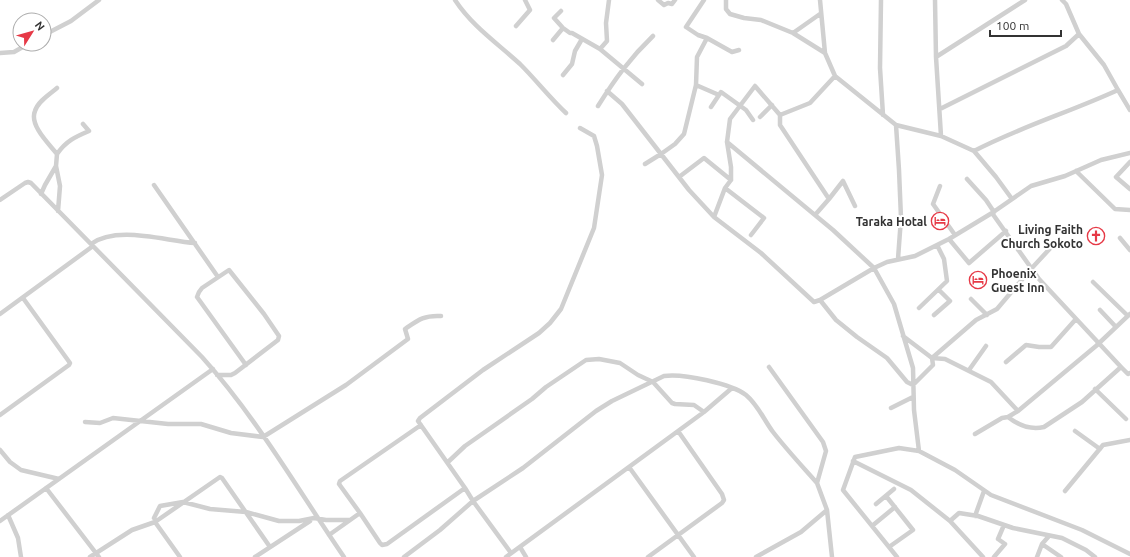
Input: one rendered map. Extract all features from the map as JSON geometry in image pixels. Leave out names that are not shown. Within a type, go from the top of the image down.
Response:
[{"type":"street","points":[[52,31],[71,20],[99,0]]},
{"type":"street","points":[[455,0],[463,12],[520,64],[566,113]]},
{"type":"street","points":[[516,26],[530,10],[524,0]]},
{"type":"street","points":[[600,49],[607,41],[606,23],[609,0]]},
{"type":"street","points":[[658,0],[664,5],[668,3],[672,4],[675,0]]},
{"type":"street","points":[[704,0],[686,27],[698,35],[707,38],[732,52],[739,50]]},
{"type":"street","points":[[726,0],[726,9],[730,14],[760,20],[793,33],[824,53]]},
{"type":"street","points":[[820,0],[824,53],[835,76],[896,125],[941,136],[974,151],[1012,198]]},
{"type":"street","points":[[881,0],[880,68],[883,115]]},
{"type":"street","points":[[935,0],[936,57],[941,136]]},
{"type":"street","points":[[936,57],[1025,0]]},
{"type":"street","points":[[1062,0],[1066,4],[1079,34],[1104,65],[1130,110]]},
{"type":"street","points":[[561,11],[554,18],[563,28],[600,49],[622,69],[642,84]]},
{"type":"street","points":[[793,33],[820,14]]},
{"type":"street","points":[[553,40],[563,28]]},
{"type":"street","points":[[940,109],[1066,46],[1079,34]]},
{"type":"street","points":[[598,106],[622,69],[635,53],[653,36]]},
{"type":"street","points":[[645,164],[675,144],[684,134],[696,85],[697,57],[707,38]]},
{"type":"street","points":[[563,75],[572,64],[575,51],[582,39]]},
{"type":"street","points":[[0,53],[14,52]]},
{"type":"street","points":[[780,115],[810,103],[835,76]]},
{"type":"street","points":[[696,85],[720,95]]},
{"type":"street","points":[[714,217],[725,188],[731,180],[731,167],[727,142],[730,119],[755,86],[780,115],[780,125],[829,199]]},
{"type":"street","points":[[57,88],[43,100],[35,110],[33,120],[41,134],[57,154]]},
{"type":"street","points":[[974,151],[1037,122],[1096,100],[1118,90]]},
{"type":"street","points":[[607,91],[622,104],[689,190],[714,217],[761,253],[814,302],[820,300],[874,268],[898,259],[915,256],[949,239],[993,212],[1031,186],[1076,171],[1101,160],[1130,153]]},
{"type":"street","points":[[711,106],[721,92],[746,110],[753,120]]},
{"type":"street","points":[[760,117],[772,105]]},
{"type":"street","points":[[58,211],[60,186],[56,166],[57,154],[63,145],[90,131],[83,124]]},
{"type":"street","points":[[896,125],[900,170],[898,259]]},
{"type":"street","points":[[511,553],[418,421],[483,370],[539,333],[550,323],[561,309],[594,228],[602,175],[594,136],[580,128]]},
{"type":"street","points":[[727,142],[833,230],[874,268],[894,304],[913,368],[913,397],[919,451]]},
{"type":"street","points":[[679,177],[704,158],[731,180]]},
{"type":"street","points":[[1130,162],[1116,177],[1130,189]]},
{"type":"street","points":[[41,194],[56,166]]},
{"type":"street","points":[[1076,171],[1115,209],[1130,210]]},
{"type":"street","points":[[967,179],[986,200],[1031,269],[1121,367],[1128,374],[1130,373]]},
{"type":"street","points":[[815,215],[843,181],[855,206]]},
{"type":"street","points":[[0,200],[28,182],[213,369],[263,437],[316,518],[344,557]]},
{"type":"street","points":[[154,185],[218,276]]},
{"type":"street","points":[[940,186],[933,204],[955,235]]},
{"type":"street","points":[[725,188],[764,218],[751,235]]},
{"type":"street","points":[[949,239],[969,263],[1006,231]]},
{"type":"street","points":[[0,314],[100,238],[113,234],[195,243]]},
{"type":"street","points":[[1120,238],[1130,250]]},
{"type":"street","points":[[932,358],[976,320],[997,308],[1056,242]]},
{"type":"street","points":[[919,308],[947,281],[944,259],[937,245]]},
{"type":"street","points":[[217,375],[230,375],[246,365],[278,340],[279,336],[264,314],[229,270],[218,276],[199,292],[197,297],[246,365]]},
{"type":"street","points":[[975,434],[1002,418],[1008,417],[1018,411],[1099,343],[1129,315],[1093,282]]},
{"type":"street","points":[[934,315],[950,301],[939,290]]},
{"type":"street","points":[[0,415],[70,363],[23,298]]},
{"type":"street","points":[[972,299],[987,315]]},
{"type":"street","points":[[820,300],[836,320],[887,358],[907,382],[913,385]]},
{"type":"street","points":[[1100,310],[1116,327]]},
{"type":"street","points":[[85,422],[100,423],[113,418],[168,424],[202,424],[231,433],[263,437],[346,385],[408,339],[404,329],[421,318],[441,316]]},
{"type":"street","points":[[1006,362],[1026,345],[1051,347],[1076,319]]},
{"type":"street","points":[[903,336],[932,358],[945,358],[991,382],[1018,411]]},
{"type":"street","points":[[969,370],[986,346]]},
{"type":"street","points":[[913,385],[933,365],[932,358]]},
{"type":"street","points":[[448,462],[466,446],[532,399],[546,387],[586,360],[599,359],[620,363],[652,382],[672,403],[694,405],[704,412]]},
{"type":"street","points":[[769,367],[823,442],[826,451],[817,482]]},
{"type":"street","points":[[1008,417],[1018,424],[1038,429],[1044,427],[1082,402],[1121,367]]},
{"type":"street","points":[[0,521],[213,369]]},
{"type":"street","points":[[404,557],[440,530],[473,501],[523,468],[596,411],[612,401],[664,376],[674,374],[688,376],[732,388],[747,396],[772,432],[817,482],[827,510],[832,557]]},
{"type":"street","points":[[506,557],[704,412],[732,388]]},
{"type":"street","points":[[1095,389],[1126,419]]},
{"type":"street","points":[[891,408],[913,397]]},
{"type":"street","points":[[421,425],[340,481],[339,484],[380,543],[387,544],[465,488]]},
{"type":"street","points":[[648,557],[724,500],[722,494],[678,431]]},
{"type":"street","points":[[1075,431],[1100,449]]},
{"type":"street","points":[[1065,491],[1100,449],[1107,444],[1130,440]]},
{"type":"street","points":[[897,557],[843,490],[855,457],[899,448],[919,451],[956,470],[991,495],[1082,530],[1130,554]]},
{"type":"street","points":[[0,450],[10,462],[21,470],[58,479]]},
{"type":"street","points":[[853,461],[911,490],[950,521],[983,557]]},
{"type":"street","points":[[628,467],[694,557]]},
{"type":"street","points":[[90,557],[97,555],[132,530],[154,520],[220,477],[270,547]]},
{"type":"street","points":[[46,488],[97,555]]},
{"type":"street","points":[[876,504],[894,489]]},
{"type":"street","points":[[975,516],[984,491]]},
{"type":"street","points":[[886,496],[913,530],[889,547]]},
{"type":"street","points":[[154,520],[160,506],[183,502],[210,509],[246,512],[279,521],[299,521],[316,518],[326,520],[350,520]]},
{"type":"street","points":[[872,526],[895,508]]},
{"type":"street","points":[[756,557],[801,532],[827,510]]},
{"type":"street","points":[[329,535],[360,513]]},
{"type":"street","points":[[950,521],[959,513],[975,516],[1004,525],[1067,540],[1086,550],[1095,557]]},
{"type":"street","points":[[8,515],[18,538],[21,557]]},
{"type":"street","points":[[255,557],[316,518]]},
{"type":"street","points":[[154,520],[180,557]]},
{"type":"street","points":[[994,557],[1006,544],[998,539],[1004,525]]},
{"type":"street","points":[[1037,557],[1042,544],[1049,536]]},
{"type":"street","points":[[1042,544],[1061,557]]},
{"type":"street","points":[[520,547],[526,557]]},
{"type":"place","name":"Taraka Hotal","points":[[940,221]]},
{"type":"place","name":"Living Faith Church Sokoto","points":[[1096,236]]},
{"type":"place","name":"Phoenix Guest Inn","points":[[978,280]]}]
